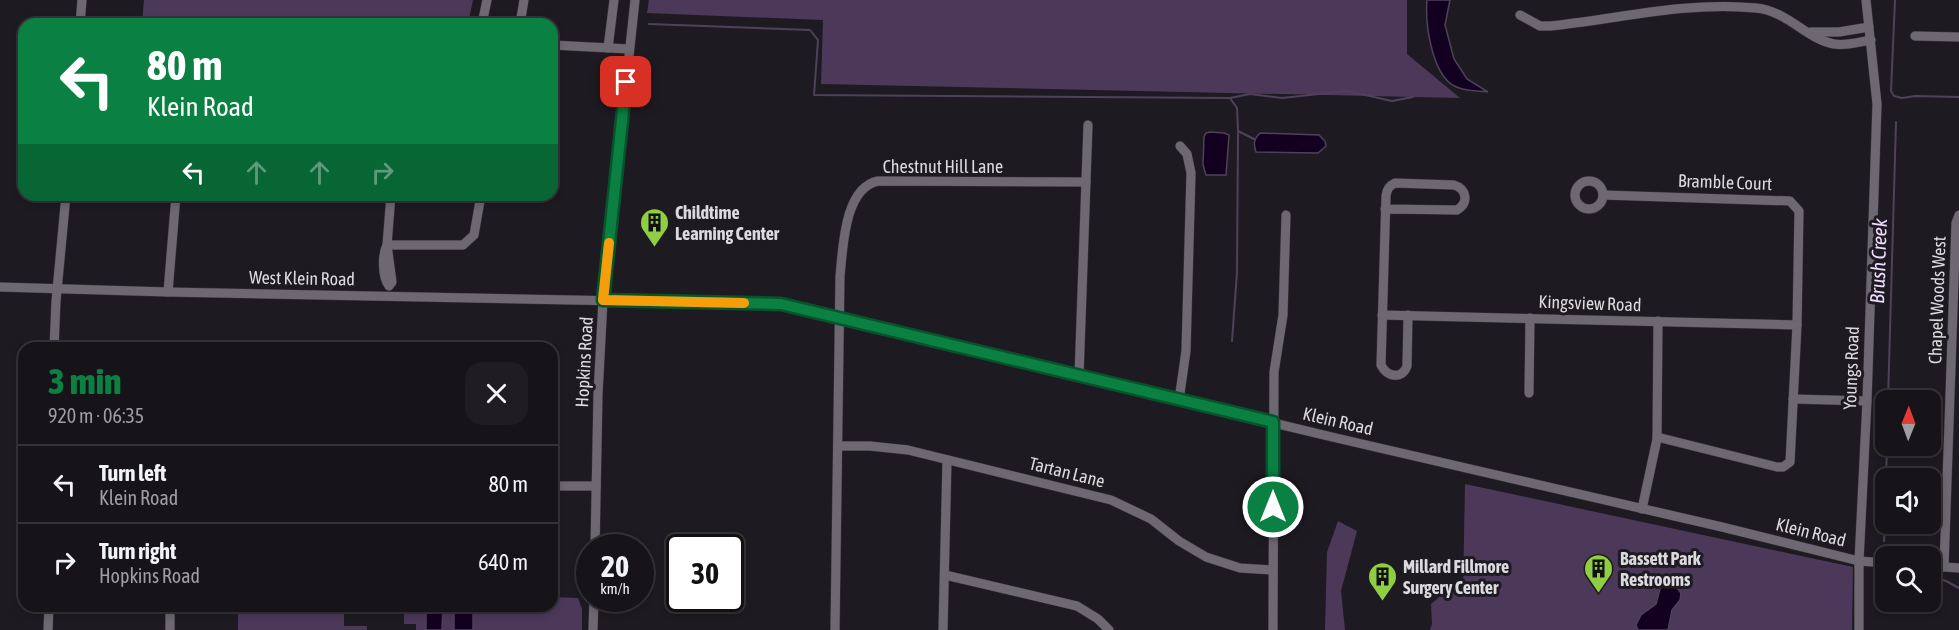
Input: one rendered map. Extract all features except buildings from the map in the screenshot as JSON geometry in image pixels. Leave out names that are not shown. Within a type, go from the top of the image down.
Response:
[{"type":"street","points":[[80,18],[82,0]]},
{"type":"street","points":[[483,18],[487,0]]},
{"type":"street","points":[[521,18],[524,0]]},
{"type":"street","points":[[608,48],[614,0]]},
{"type":"street","name":"Hopkins Road","points":[[595,534],[598,394],[603,300],[635,0]]},
{"type":"street","name":"Youngs Road","points":[[1859,630],[1859,561],[1877,104],[1866,0]]},
{"type":"street","points":[[1520,15],[1540,26],[1550,26],[1672,8],[1748,4],[1782,15],[1826,42],[1836,44],[1871,40]]},
{"type":"street","points":[[1809,32],[1839,32],[1869,27]]},
{"type":"street","points":[[1915,36],[1959,37]]},
{"type":"street","points":[[558,45],[629,50]]},
{"type":"street","points":[[1079,376],[1088,125]]},
{"type":"street","points":[[1179,400],[1186,351],[1191,173],[1187,154],[1180,146]]},
{"type":"street","name":"Chestnut Hill Lane","points":[[839,318],[840,276],[845,233],[853,205],[862,189],[867,185],[878,181],[1086,182]]},
{"type":"street","points":[[1385,209],[1457,210],[1462,207],[1465,193],[1461,187],[1454,184],[1395,183],[1388,189],[1385,209],[1381,365],[1390,375],[1405,371],[1407,366],[1408,315]]},
{"type":"street","name":"Bramble Court","points":[[1603,195],[1790,201],[1798,211],[1797,325],[1790,462],[1783,467],[1657,437]]},
{"type":"street","points":[[54,342],[65,201]]},
{"type":"street","points":[[168,292],[176,201]]},
{"type":"street","points":[[388,291],[384,251],[387,245],[391,201]]},
{"type":"street","points":[[387,245],[463,245],[474,235],[480,201]]},
{"type":"street","points":[[1273,630],[1273,422],[1275,362],[1283,315],[1286,215]]},
{"type":"street","name":"Chapel Woods West","points":[[1944,567],[1956,223],[1959,215]]},
{"type":"street","name":"West Klein Road","points":[[0,287],[168,292],[388,291],[603,300]]},
{"type":"street","name":"Klein Road","points":[[603,300],[781,304],[1859,561],[1875,562]]},
{"type":"street","name":"Kingsview Road","points":[[1382,315],[1797,325]]},
{"type":"street","points":[[835,630],[839,318]]},
{"type":"street","points":[[1529,393],[1530,318]]},
{"type":"street","points":[[1642,509],[1657,437],[1658,321]]},
{"type":"street","points":[[1793,399],[1867,401]]},
{"type":"street","name":"Tartan Lane","points":[[838,446],[890,447],[1111,500],[1151,519],[1179,541],[1206,557],[1240,568],[1272,570]]},
{"type":"street","points":[[943,630],[947,459]]},
{"type":"street","points":[[558,486],[596,486]]},
{"type":"street","points":[[1941,567],[1959,568]]},
{"type":"street","points":[[945,575],[1077,606],[1098,619],[1108,630]]},
{"type":"street","points":[[48,630],[49,612]]},
{"type":"street","points":[[170,612],[170,630]]},
{"type":"street","points":[[593,630],[594,612]]},
{"type":"shaded area","points":[[144,0],[473,0],[469,18],[142,18]]},
{"type":"shaded area","points":[[649,0],[1407,0],[1407,54],[1460,98],[821,84],[823,20],[647,13]]},
{"type":"shaded area","points":[[1427,0],[1450,0],[1445,25],[1454,59],[1467,79],[1488,92],[1459,88],[1450,83],[1442,74],[1436,63],[1429,36]]},
{"type":"shaded area","points":[[1210,132],[1229,135],[1226,175],[1206,175],[1203,165],[1204,137]]},
{"type":"shaded area","points":[[1260,133],[1319,135],[1325,141],[1326,146],[1318,153],[1256,152],[1255,141]]},
{"type":"shaded area","points":[[1465,484],[1853,567],[1852,630],[1430,630],[1431,604],[1443,594],[1454,589],[1463,593]]},
{"type":"shaded area","points":[[1338,521],[1357,531],[1341,591],[1345,630],[1325,630],[1327,552]]},
{"type":"shaded area","points":[[1666,584],[1675,586],[1681,593],[1680,600],[1672,610],[1668,630],[1638,630],[1636,625],[1641,615],[1656,604],[1660,589]]},
{"type":"shaded area","points":[[558,597],[576,598],[576,612],[582,612],[582,630],[416,630],[416,624],[404,624],[404,612],[558,612]]},
{"type":"shaded area","points":[[238,612],[344,612],[344,626],[367,626],[367,630],[238,630]]},
{"type":"shaded area","points":[[426,612],[443,612],[442,630],[426,630]]},
{"type":"shaded area","points":[[454,612],[473,612],[473,630],[454,630]]},
{"type":"waterway","points":[[1895,0],[1891,91],[1894,96],[1902,98],[1959,97]]},
{"type":"waterway","points":[[649,24],[810,30],[818,40],[814,95],[1230,98],[1237,108],[1238,131],[1237,272],[1232,341]]},
{"type":"waterway","points":[[1230,98],[1250,94],[1282,98],[1347,91],[1392,101],[1413,97]]},
{"type":"waterway","name":"Brush Creek","points":[[1888,390],[1896,122]]},
{"type":"waterway","points":[[1238,131],[1254,139]]},
{"type":"waterway","name":"Brush Creek","points":[[1886,468],[1887,456]]},
{"type":"waterway","name":"Brush Creek","points":[[1884,534],[1884,541]]},
{"type":"waterway","name":"Brush Creek","points":[[1941,579],[1959,588]]},
{"type":"slow traffic","points":[[609,243],[603,300],[744,303]]},
{"type":"place","name":"Childtime Learning Center","points":[[654,248]]},
{"type":"place","name":"Bassett Park Restrooms","points":[[1599,594]]},
{"type":"place","name":"Millard Fillmore Surgery Center","points":[[1382,602]]},
{"type":"route","points":[[626,82],[603,300],[781,304],[1273,422],[1273,507]]}]
